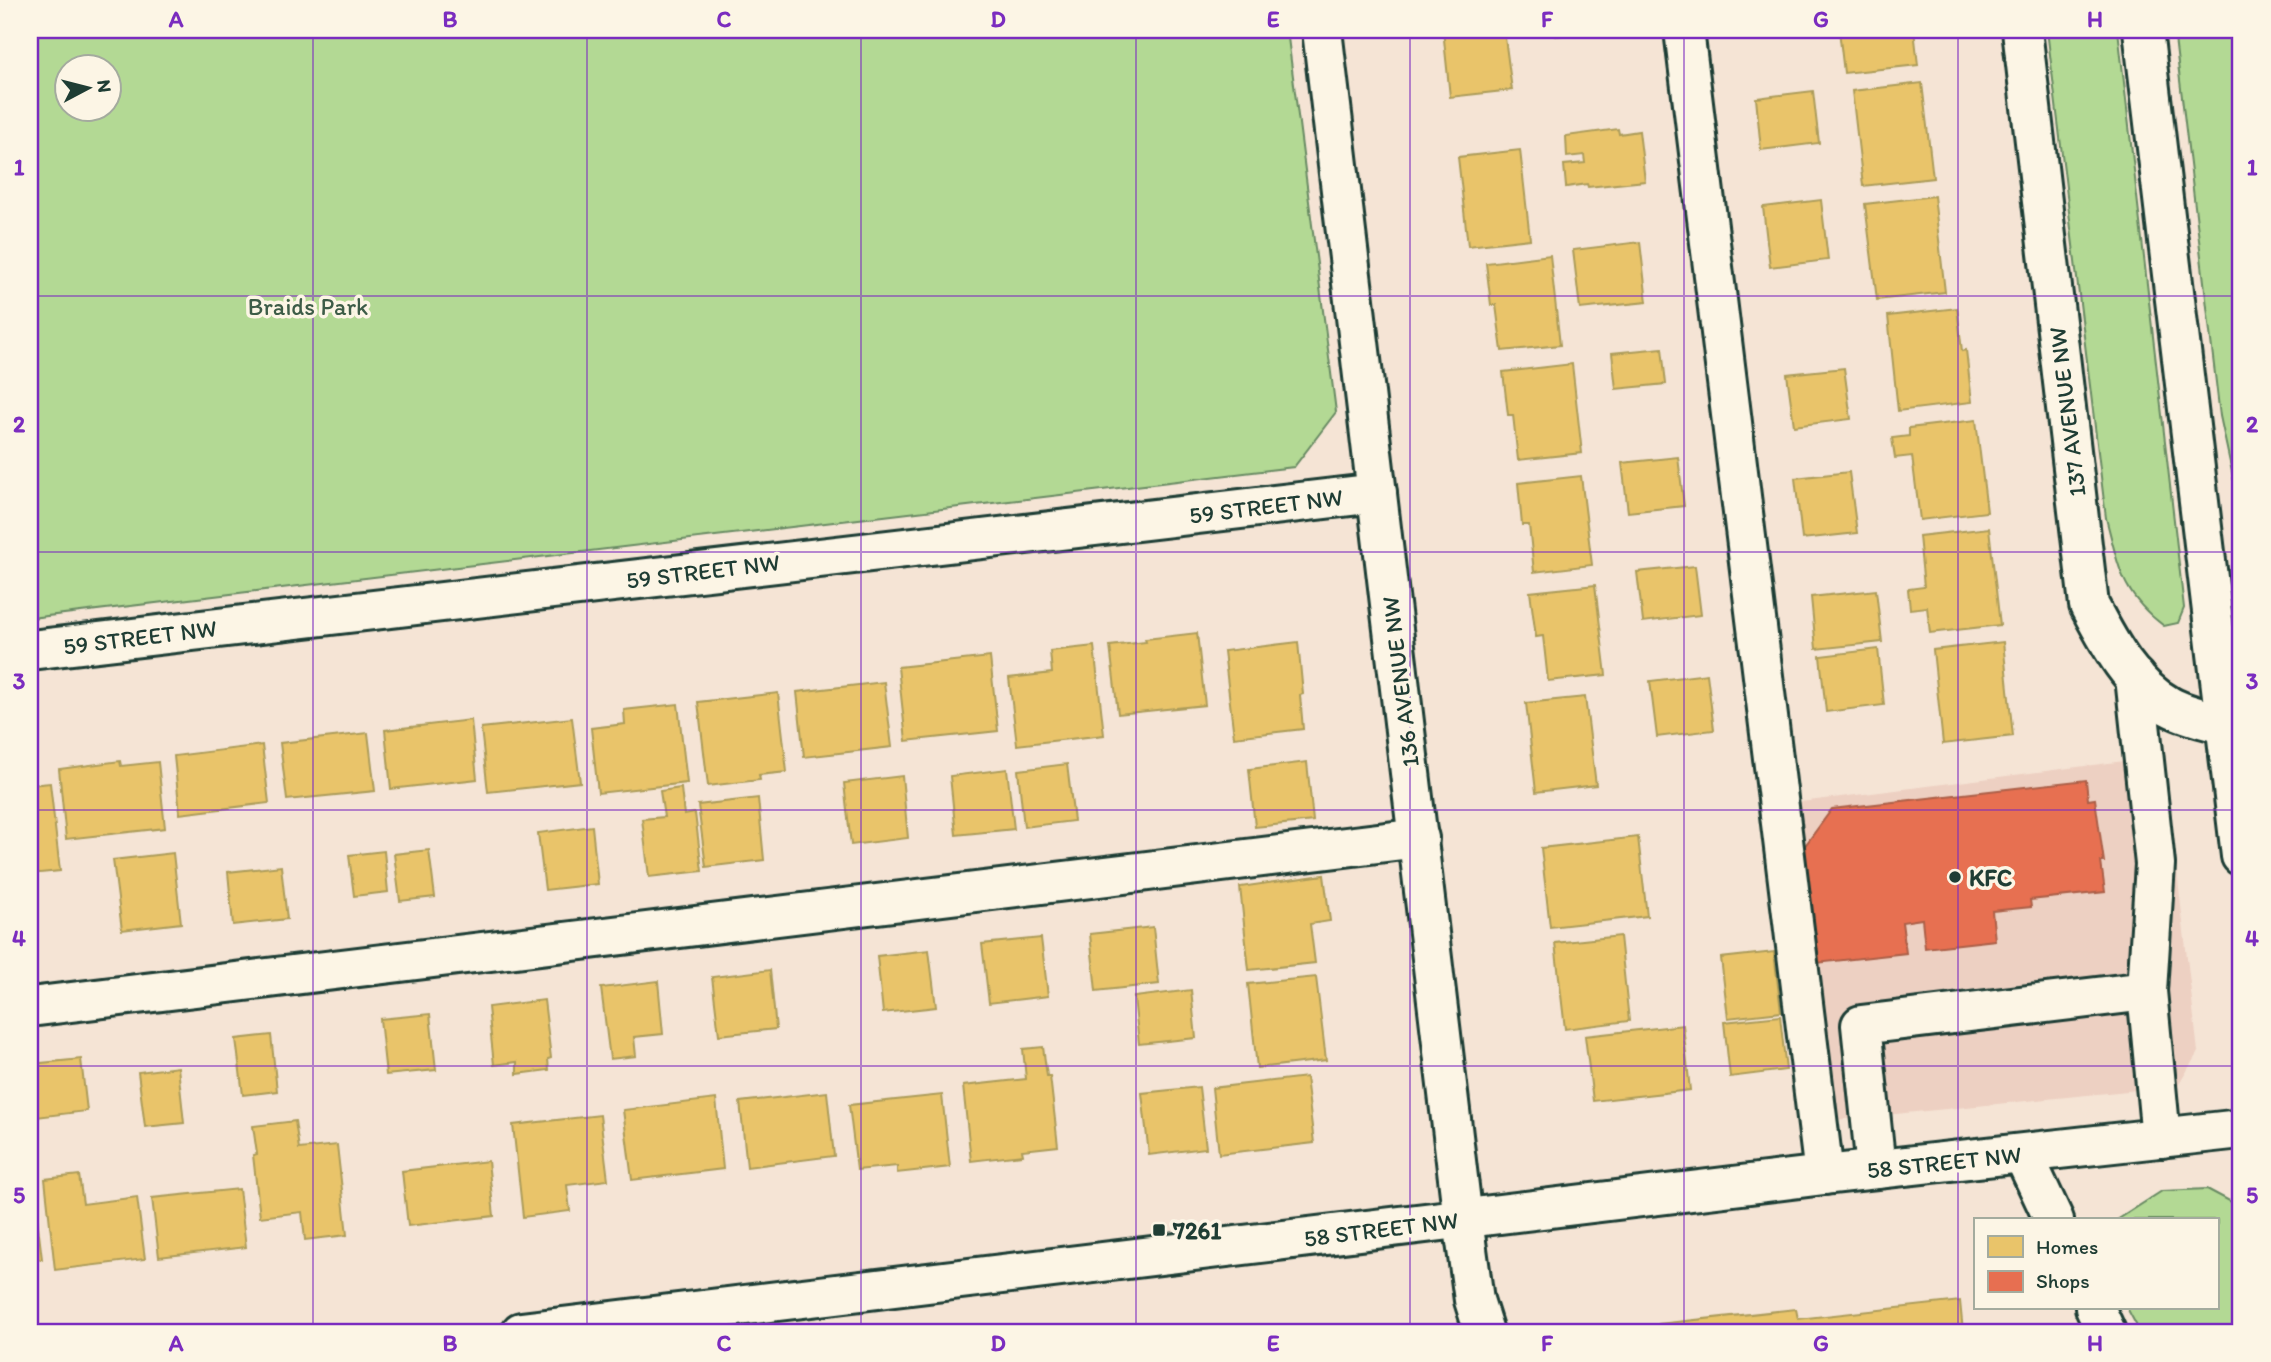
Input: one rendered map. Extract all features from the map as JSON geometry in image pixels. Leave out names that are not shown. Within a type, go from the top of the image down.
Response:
[{"type":"street","name":"136 AVENUE NW","points":[[1322,30],[1463,1220],[1474,1300],[1484,1332]]},
{"type":"street","points":[[1684,30],[1824,1175]]},
{"type":"street","name":"137 AVENUE NW","points":[[2022,30],[2089,605],[2112,649],[2144,689],[2170,707],[2225,726]]},
{"type":"street","points":[[2143,30],[2241,856]]},
{"type":"street","name":"59 STREET NW","points":[[30,650],[1377,493]]},
{"type":"street","points":[[2135,677],[2155,864],[2147,991],[2161,1138]]},
{"type":"street","points":[[30,1007],[1419,838]]},
{"type":"street","points":[[1876,1169],[1861,1025],[2147,991]]},
{"type":"street","name":"58 STREET NW","points":[[521,1332],[753,1319],[1463,1220],[1824,1175],[2241,1129]]},
{"type":"street","points":[[2023,1154],[2053,1218]]},
{"type":"street","points":[[2096,1310],[2106,1332]]},
{"type":"shaded area","points":[[2148,758],[2166,777],[2198,1052],[2178,1086],[1825,1121],[1785,804]]},
{"type":"green space","name":"Braids Park","points":[[30,30],[1287,30],[1336,412],[1294,467],[30,618]]},
{"type":"green space","points":[[2047,30],[2118,30],[2184,608],[2178,623],[2164,626],[2130,591],[2119,565],[2106,518]]},
{"type":"green space","points":[[2174,30],[2241,30],[2241,514],[2220,416]]},
{"type":"green space","points":[[2207,1189],[2239,1206],[2241,1332],[2140,1332],[2128,1310],[2218,1310],[2218,1218],[2120,1218],[2162,1191]]},
{"type":"building: Homes","points":[[1443,30],[1504,30],[1512,90],[1450,97]]},
{"type":"building: Homes","points":[[1554,30],[1609,30],[1555,36]]},
{"type":"building: Homes","points":[[1742,30],[1788,30],[1743,35]]},
{"type":"building: Homes","points":[[1839,30],[1914,30],[1918,65],[1844,73]]},
{"type":"building: Homes","points":[[1922,83],[1933,178],[1863,186],[1852,91]]},
{"type":"building: Homes","points":[[1813,91],[1819,143],[1761,150],[1756,98]]},
{"type":"building: Homes","points":[[1618,129],[1619,134],[1639,131],[1645,181],[1566,187],[1564,165],[1585,163],[1584,155],[1567,157],[1566,136]]},
{"type":"building: Homes","points":[[1520,150],[1530,239],[1468,246],[1458,157]]},
{"type":"building: Homes","points":[[1934,196],[1945,292],[1877,300],[1865,204]]},
{"type":"building: Homes","points":[[1821,200],[1828,260],[1770,267],[1763,207]]},
{"type":"building: Homes","points":[[1640,242],[1647,302],[1580,309],[1573,250]]},
{"type":"building: Homes","points":[[1550,255],[1560,345],[1502,351],[1496,305],[1491,305],[1486,263]]},
{"type":"building: Homes","points":[[1957,308],[1962,351],[1966,350],[1972,402],[1898,411],[1888,316]]},
{"type":"building: Homes","points":[[1662,348],[1666,384],[1616,389],[1612,353]]},
{"type":"building: Homes","points":[[1572,364],[1582,453],[1518,460],[1513,415],[1508,415],[1503,372]]},
{"type":"building: Homes","points":[[1844,368],[1851,419],[1794,426],[1787,374]]},
{"type":"building: Homes","points":[[1976,420],[1987,512],[1920,520],[1912,456],[1895,458],[1892,438],[1909,436],[1909,428]]},
{"type":"building: Homes","points":[[1678,457],[1684,506],[1628,512],[1622,463]]},
{"type":"building: Homes","points":[[1849,472],[1857,533],[1802,539],[1795,478]]},
{"type":"building: Homes","points":[[1581,476],[1592,565],[1534,572],[1529,525],[1522,525],[1518,483]]},
{"type":"building: Homes","points":[[1989,528],[2000,625],[1930,633],[1927,607],[1910,609],[1908,589],[1924,587],[1919,536]]},
{"type":"building: Homes","points":[[1695,566],[1701,615],[1643,622],[1637,572]]},
{"type":"building: Homes","points":[[1595,585],[1606,675],[1548,681],[1543,636],[1536,637],[1530,592]]},
{"type":"building: Homes","points":[[1876,590],[1882,642],[1816,649],[1811,597]]},
{"type":"building: Homes","points":[[1197,633],[1205,705],[1118,714],[1110,646]]},
{"type":"building: Homes","points":[[1298,642],[1303,729],[1234,737],[1224,651]]},
{"type":"building: Homes","points":[[2003,642],[2013,736],[1943,744],[1933,650]]},
{"type":"building: Homes","points":[[1094,646],[1104,735],[1017,745],[1009,678],[1052,673],[1050,651]]},
{"type":"building: Homes","points":[[1878,649],[1884,705],[1826,712],[1820,656]]},
{"type":"building: Homes","points":[[990,657],[998,731],[906,741],[898,667]]},
{"type":"building: Homes","points":[[1707,674],[1714,730],[1657,737],[1650,681]]},
{"type":"building: Homes","points":[[884,682],[892,747],[804,757],[797,692]]},
{"type":"building: Homes","points":[[778,693],[787,772],[759,775],[760,780],[708,786],[698,702]]},
{"type":"building: Homes","points":[[1585,697],[1596,785],[1536,792],[1526,703]]},
{"type":"building: Homes","points":[[678,704],[687,783],[598,793],[591,728],[625,724],[624,710]]},
{"type":"building: Homes","points":[[572,718],[580,782],[488,792],[481,728]]},
{"type":"building: Homes","points":[[471,720],[477,779],[391,789],[385,730]]},
{"type":"building: Homes","points":[[368,733],[375,791],[287,800],[280,743]]},
{"type":"building: Homes","points":[[262,745],[269,803],[180,814],[174,756]]},
{"type":"building: Homes","points":[[120,761],[121,766],[158,762],[165,828],[66,839],[59,769]]},
{"type":"building: Homes","points":[[1307,762],[1313,821],[1255,827],[1249,769]]},
{"type":"building: Homes","points":[[1067,764],[1074,821],[1024,827],[1018,770]]},
{"type":"building: Homes","points":[[1007,769],[1014,829],[956,835],[950,776]]},
{"type":"building: Homes","points":[[902,776],[908,838],[851,845],[844,783]]},
{"type":"building: Homes","points":[[50,783],[60,871],[30,874],[30,785]]},
{"type":"building: Homes","points":[[681,788],[684,815],[695,813],[702,871],[649,877],[642,819],[664,817],[660,791]]},
{"type":"building: Homes","points":[[758,798],[764,860],[706,867],[698,805]]},
{"type":"building: Homes","points":[[592,826],[598,884],[545,890],[538,833]]},
{"type":"building: Homes","points":[[1638,837],[1647,916],[1550,927],[1541,848]]},
{"type":"building: Homes","points":[[429,850],[435,897],[400,901],[394,854]]},
{"type":"building: Homes","points":[[384,851],[388,892],[354,896],[349,855]]},
{"type":"building: Homes","points":[[173,853],[181,923],[122,930],[113,860]]},
{"type":"building: Homes","points":[[281,866],[287,919],[233,925],[228,872]]},
{"type":"building: Homes","points":[[1324,875],[1330,921],[1310,924],[1315,963],[1249,970],[1240,887]]},
{"type":"building: Homes","points":[[30,913],[34,951],[30,951]]},
{"type":"building: Homes","points":[[1153,927],[1159,984],[1096,991],[1090,934]]},
{"type":"building: Homes","points":[[1620,936],[1629,1021],[1565,1029],[1555,943]]},
{"type":"building: Homes","points":[[1041,938],[1048,996],[989,1003],[982,944]]},
{"type":"building: Homes","points":[[929,950],[936,1007],[883,1013],[877,956]]},
{"type":"building: Homes","points":[[1774,952],[1781,1012],[1728,1018],[1721,958]]},
{"type":"building: Homes","points":[[770,970],[776,1029],[719,1035],[712,977]]},
{"type":"building: Homes","points":[[1316,977],[1326,1060],[1257,1068],[1248,984]]},
{"type":"building: Homes","points":[[658,981],[663,1034],[634,1037],[636,1056],[610,1059],[601,988]]},
{"type":"building: Homes","points":[[1191,990],[1196,1038],[1139,1044],[1134,997]]},
{"type":"building: Homes","points":[[544,1000],[551,1058],[548,1059],[549,1070],[517,1074],[517,1062],[494,1065],[488,1007]]},
{"type":"building: Homes","points":[[430,1014],[436,1070],[386,1075],[380,1019]]},
{"type":"building: Homes","points":[[1780,1016],[1786,1070],[1730,1077],[1724,1022]]},
{"type":"building: Homes","points":[[1683,1025],[1690,1090],[1593,1101],[1585,1036]]},
{"type":"building: Homes","points":[[271,1035],[277,1091],[243,1095],[236,1039]]},
{"type":"building: Homes","points":[[1043,1047],[1047,1076],[1050,1076],[1058,1146],[1022,1150],[1023,1155],[971,1161],[963,1086],[1026,1079],[1023,1049]]},
{"type":"building: Homes","points":[[81,1059],[87,1111],[37,1117],[31,1064]]},
{"type":"building: Homes","points":[[178,1067],[184,1123],[145,1127],[138,1072]]},
{"type":"building: Homes","points":[[1306,1077],[1314,1143],[1219,1154],[1212,1088]]},
{"type":"building: Homes","points":[[1199,1087],[1206,1148],[1149,1155],[1142,1093]]},
{"type":"building: Homes","points":[[827,1092],[834,1156],[747,1167],[740,1102]]},
{"type":"building: Homes","points":[[942,1095],[950,1167],[897,1173],[897,1166],[857,1170],[849,1105]]},
{"type":"building: Homes","points":[[716,1099],[723,1169],[632,1180],[623,1110]]},
{"type":"building: Homes","points":[[600,1115],[608,1180],[567,1185],[570,1211],[523,1217],[513,1125]]},
{"type":"building: Homes","points":[[295,1121],[299,1149],[337,1145],[347,1235],[305,1240],[302,1212],[260,1217],[253,1155],[257,1154],[253,1126]]},
{"type":"building: Homes","points":[[488,1161],[494,1216],[408,1226],[402,1171]]},
{"type":"building: Homes","points":[[79,1175],[83,1204],[137,1197],[145,1259],[55,1270],[45,1179]]},
{"type":"building: Homes","points":[[239,1189],[246,1247],[159,1257],[152,1198]]},
{"type":"building: Homes","points":[[35,1201],[42,1259],[30,1261],[30,1202]]},
{"type":"building: Homes","points":[[1960,1301],[1963,1332],[1660,1332],[1659,1324],[1796,1309],[1798,1319]]},
{"type":"building: Shops","name":"KFC","points":[[2086,780],[2088,800],[2095,799],[2104,862],[2101,862],[2105,892],[2030,900],[2031,907],[1992,911],[1995,940],[1925,948],[1922,919],[1902,922],[1906,953],[1817,963],[1804,847],[1832,809]]},
{"type":"place","name":"KFC","points":[[1955,877]]},
{"type":"place","name":"7261","points":[[1159,1230]]}]
